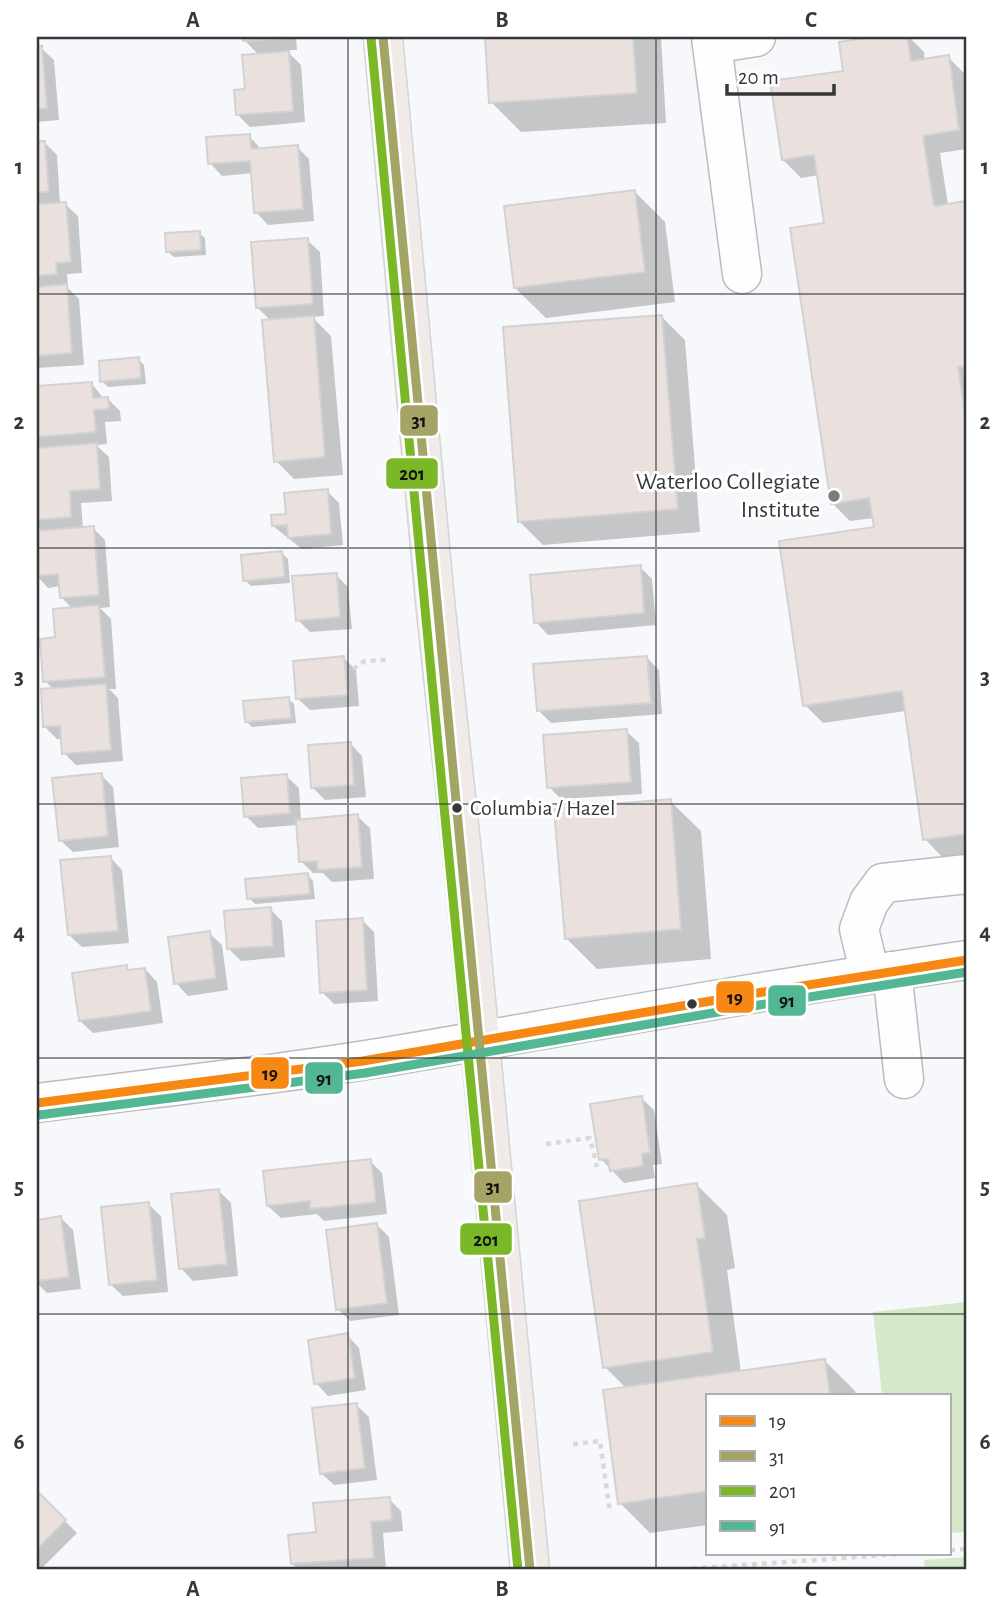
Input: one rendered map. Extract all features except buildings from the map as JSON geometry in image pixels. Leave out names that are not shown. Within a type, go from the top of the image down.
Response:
[{"type":"main road","points":[[383,37],[530,1570]]},
{"type":"street","points":[[742,274],[711,41],[756,37]]},
{"type":"street","points":[[904,1079],[881,973],[859,929],[869,902],[883,883],[967,874]]},
{"type":"street","points":[[37,1103],[399,1054],[544,1031],[668,1007],[967,960]]},
{"type":"path","points":[[353,669],[365,661],[387,660]]},
{"type":"path","points":[[546,1144],[590,1138],[597,1167]]},
{"type":"path","points":[[573,1444],[600,1441],[610,1513]]},
{"type":"path","points":[[672,1570],[901,1554]]},
{"type":"green space","points":[[967,1302],[967,1532],[951,1533],[951,1394],[882,1394],[873,1312]]},
{"type":"green space","points":[[967,1557],[967,1570],[925,1570],[924,1560]]},
{"type":"transit line","name":"31","points":[[383,37],[530,1570]]},
{"type":"transit line","name":"201","points":[[371,38],[518,1570]]},
{"type":"transit line","name":"19","points":[[37,1103],[363,1061],[967,960]]},
{"type":"transit line","name":"91","points":[[39,1115],[365,1073],[967,972]]},
{"type":"place","name":"Waterloo Collegiate Institute","points":[[834,496]]},
{"type":"place","name":"Columbia / Hazel","points":[[457,808]]}]
